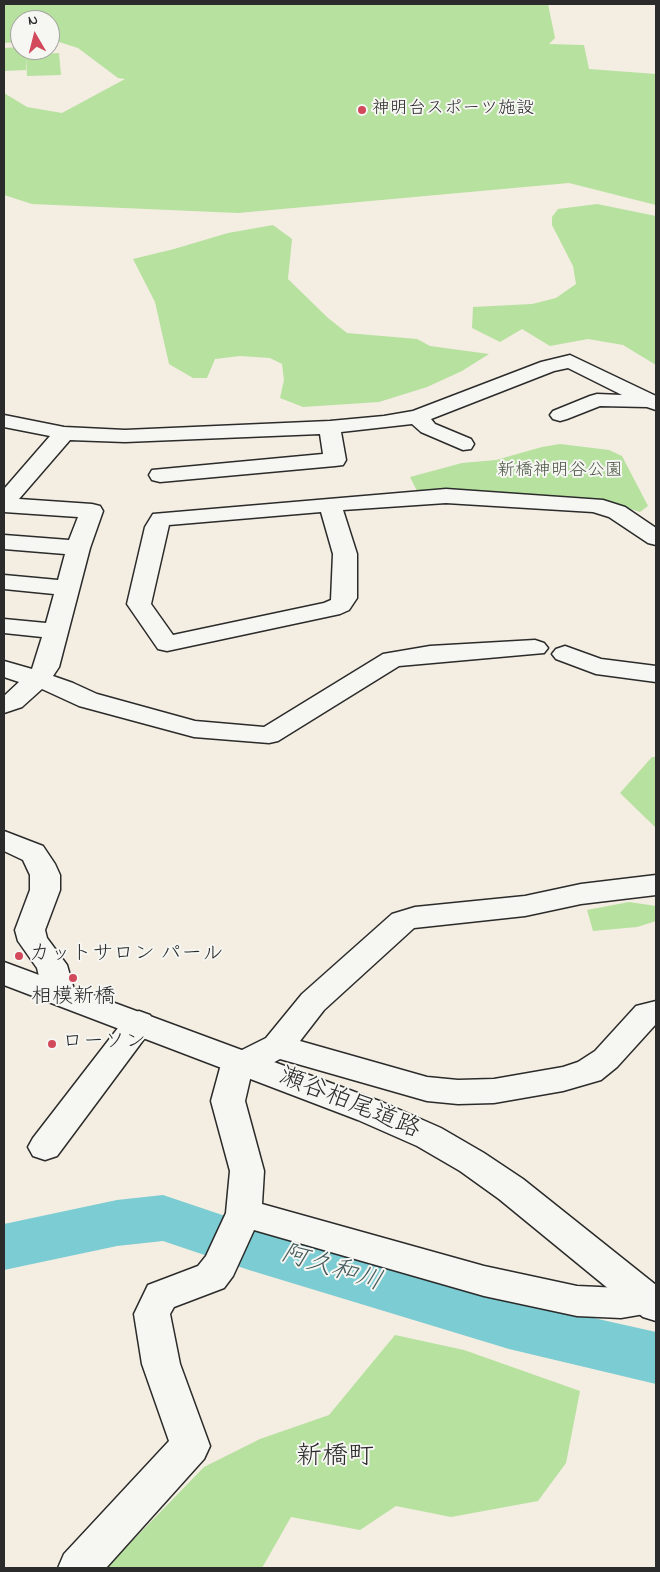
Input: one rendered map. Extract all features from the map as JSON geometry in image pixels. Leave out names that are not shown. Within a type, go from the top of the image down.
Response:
[{"type":"street","points":[[4,420],[64,433],[125,436],[330,427],[417,417],[548,366],[570,360],[654,403]]},
{"type":"street","points":[[560,416],[597,400],[654,403]]},
{"type":"street","points":[[417,417],[428,428],[463,444]]},
{"type":"street","points":[[164,434],[159,485],[335,460],[330,427]]},
{"type":"street","points":[[4,705],[13,701],[38,679],[46,667],[78,548],[92,511],[4,505],[6,500],[64,433]]},
{"type":"street","points":[[330,505],[345,554],[345,598],[340,605],[331,609],[167,644],[139,604],[156,527],[161,519],[330,505],[446,496],[595,505],[617,512],[656,538]]},
{"type":"street","points":[[4,542],[78,548]]},
{"type":"street","points":[[4,582],[67,588]]},
{"type":"street","points":[[4,626],[57,631]]},
{"type":"street","points":[[4,669],[64,688],[88,700],[194,729],[269,735],[392,659],[430,654],[535,648]]},
{"type":"street","points":[[565,654],[596,666],[656,674]]},
{"type":"street","points":[[4,840],[33,853],[41,864],[45,875],[45,890],[30,930],[33,941],[52,966],[59,993]]},
{"type":"street","points":[[79,1568],[190,1446],[161,1364],[152,1314],[161,1296],[211,1276],[220,1266],[243,1215],[247,1171],[228,1101],[236,1068],[277,1046],[313,1002],[403,921],[415,916],[525,906],[581,894],[656,885]]},
{"type":"street","name":"瀬谷柏尾道路","points":[[4,972],[370,1111],[429,1137],[472,1162],[511,1189],[652,1303]]},
{"type":"street","points":[[277,1046],[427,1088],[458,1092],[494,1091],[563,1080],[589,1071],[606,1059],[647,1014],[656,1012]]},
{"type":"street","points":[[45,1147],[139,1023]]},
{"type":"street","points":[[243,1215],[484,1281],[577,1302],[652,1303]]},
{"type":"green space","name":"神明台スポーツ施設","points":[[4,4],[548,4],[555,38],[549,44],[584,45],[589,69],[656,74],[656,205],[569,183],[238,213],[32,204],[4,195],[4,93],[27,107],[62,113],[125,79],[118,78],[78,48],[60,42],[60,10],[10,10],[10,43],[4,43]]},
{"type":"green space","points":[[4,48],[10,48],[10,60],[26,60],[26,70],[4,71]]},
{"type":"green space","points":[[26,60],[60,60],[61,75],[27,76]]},
{"type":"green space","points":[[597,204],[656,216],[656,365],[623,345],[588,339],[550,346],[522,329],[500,342],[472,328],[473,307],[532,304],[556,298],[576,284],[573,266],[552,225],[552,217],[558,209]]},
{"type":"green space","points":[[273,225],[292,239],[288,279],[328,318],[347,333],[417,339],[430,346],[489,354],[462,371],[427,387],[379,402],[303,407],[280,398],[284,380],[282,364],[270,358],[240,356],[215,359],[207,378],[193,378],[169,364],[155,302],[133,259],[228,233]]},
{"type":"green space","name":"新橋神明谷公園","points":[[560,444],[609,450],[622,456],[648,506],[640,512],[608,502],[418,493],[410,477],[462,463],[496,460]]},
{"type":"green space","points":[[652,757],[656,757],[656,828],[620,793]]},
{"type":"green space","points":[[629,902],[656,906],[656,921],[637,927],[593,931],[587,910]]},
{"type":"green space","points":[[395,1335],[464,1350],[580,1391],[566,1463],[538,1501],[451,1517],[396,1506],[360,1530],[291,1517],[262,1568],[106,1568],[204,1467],[260,1439],[329,1415]]},
{"type":"waterway","name":"阿久和川","points":[[4,1247],[117,1223],[163,1218],[249,1247],[509,1324],[656,1358]]},
{"type":"place","name":"神明台スポーツ施設","points":[[362,110]]},
{"type":"place","name":"カットサロン パール","points":[[19,956]]},
{"type":"place","name":"相模新橋","points":[[73,978]]},
{"type":"place","name":"ローソン","points":[[52,1044]]},
{"type":"district","name":"新橋町","points":[[335,1459]]}]
